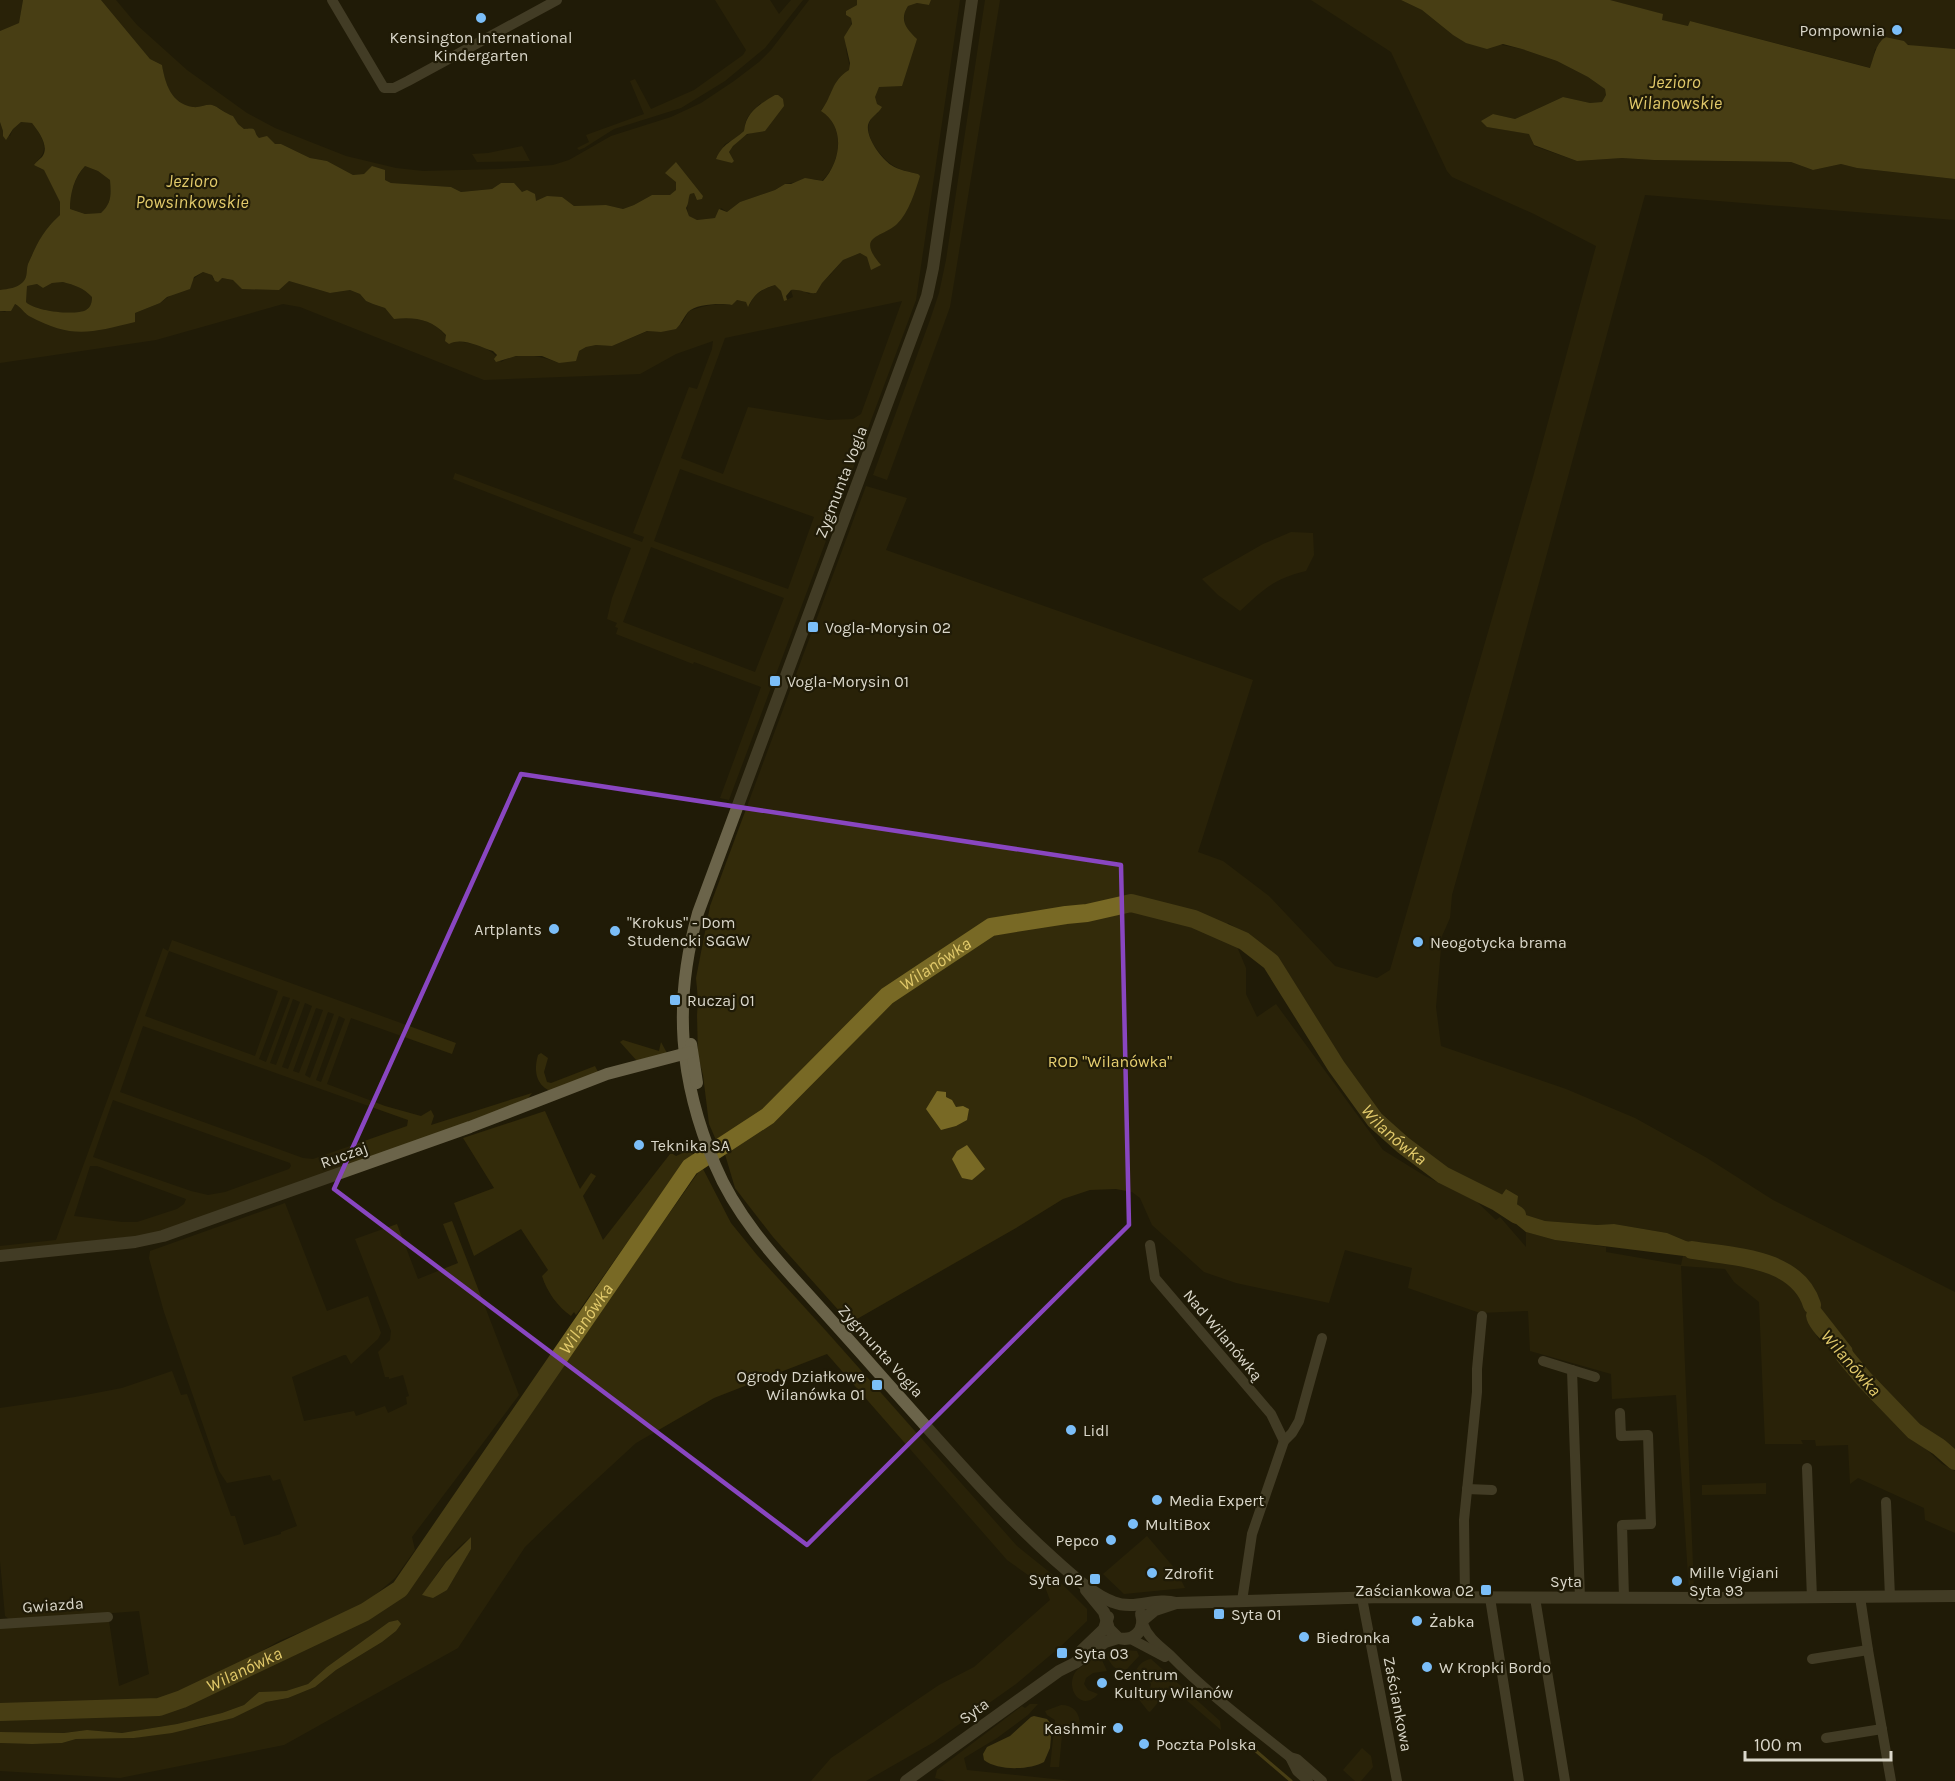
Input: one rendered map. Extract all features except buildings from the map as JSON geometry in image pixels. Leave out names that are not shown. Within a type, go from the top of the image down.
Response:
[{"type":"street","points":[[332,0],[384,88],[389,89],[428,71],[557,0]]},
{"type":"street","name":"Zygmunta Vogla","points":[[972,0],[927,296],[702,901],[688,962],[688,1053],[696,1080],[698,1115],[706,1141],[715,1166],[746,1220],[785,1268],[930,1431],[1017,1524],[1078,1581],[1104,1612],[1107,1620]]},
{"type":"street","name":"Ruczaj","points":[[0,1257],[135,1242],[163,1236],[488,1121],[601,1076],[688,1053]]},
{"type":"street","name":"Nad Wilanówką","points":[[1150,1245],[1155,1278],[1271,1414],[1284,1441]]},
{"type":"street","points":[[1465,1598],[1463,1553],[1482,1316]]},
{"type":"street","points":[[1242,1601],[1252,1534],[1284,1441],[1299,1421],[1322,1338]]},
{"type":"street","points":[[1544,1361],[1595,1377]]},
{"type":"street","points":[[1572,1370],[1580,1598]]},
{"type":"street","points":[[1620,1413],[1621,1436],[1648,1435],[1651,1524],[1622,1525],[1624,1598]]},
{"type":"street","points":[[1807,1468],[1812,1598]]},
{"type":"street","points":[[1467,1489],[1492,1490]]},
{"type":"street","points":[[1887,1502],[1890,1597]]},
{"type":"street","name":"Zygmunta Vogla","points":[[1078,1581],[1113,1602],[1127,1605]]},
{"type":"street","name":"Syta","points":[[1127,1605],[1143,1605],[1161,1600],[1176,1603],[1362,1598],[1955,1596]]},
{"type":"street","points":[[1860,1597],[1892,1781]]},
{"type":"street","name":"Zaściankowa","points":[[1362,1598],[1397,1781]]},
{"type":"street","points":[[1490,1598],[1519,1781]]},
{"type":"street","points":[[1535,1598],[1565,1781]]},
{"type":"street","name":"Syta","points":[[1143,1622],[1159,1608],[1176,1603]]},
{"type":"street","points":[[1180,1667],[1109,1629],[1107,1620],[1112,1610],[1127,1605],[1140,1611],[1152,1639],[1180,1667],[1229,1709],[1290,1757],[1297,1759],[1322,1781]]},
{"type":"street","name":"Gwiazda","points":[[0,1624],[108,1617]]},
{"type":"street","name":"Syta","points":[[906,1781],[1062,1669],[1100,1633],[1107,1620]]},
{"type":"street","points":[[1124,1638],[1139,1633],[1143,1622]]},
{"type":"street","name":"Syta","points":[[1062,1669],[1106,1642],[1124,1638]]},
{"type":"street","points":[[1812,1659],[1868,1650]]},
{"type":"street","points":[[1826,1738],[1882,1729]]},
{"type":"street","points":[[1290,1757],[1297,1771],[1308,1781]]},
{"type":"highlighted area","points":[[521,774],[1121,865],[1129,1225],[807,1545],[334,1189]]},
{"type":"green space","points":[[0,0],[23,0],[19,23],[0,31]]},
{"type":"green space","points":[[101,0],[116,0],[137,25],[187,70],[247,113],[275,128],[346,156],[396,168],[423,171],[553,165],[569,160],[611,136],[671,117],[701,103],[759,62],[771,50],[809,0],[857,0],[857,5],[846,11],[846,15],[851,18],[846,49],[849,70],[839,79],[821,110],[829,117],[837,135],[837,154],[829,173],[822,181],[814,179],[785,184],[775,190],[740,202],[727,212],[721,208],[715,218],[697,220],[689,216],[688,200],[690,194],[694,193],[696,198],[703,196],[676,162],[676,190],[670,196],[652,195],[623,209],[606,205],[574,206],[566,201],[536,201],[501,183],[492,189],[461,192],[451,187],[391,183],[385,180],[373,166],[364,174],[353,175],[327,161],[310,158],[281,144],[259,138],[252,128],[244,129],[233,116],[215,106],[193,107],[179,102],[167,86],[162,65],[150,59]],"holes":[[[761,103],[759,132],[746,135],[735,145],[729,152],[734,161],[732,163],[716,158],[725,144],[744,131],[749,115]]]},
{"type":"green space","points":[[715,0],[770,0],[779,14],[791,0],[803,0],[765,48],[725,81],[681,108],[614,129],[579,150],[577,148],[589,142],[586,135],[644,114],[630,81],[635,79],[651,109],[694,90],[743,55],[746,50]]},
{"type":"green space","points":[[931,0],[960,0],[916,300],[729,800],[720,798],[761,687],[616,634],[617,623],[607,619],[612,598],[631,548],[453,479],[455,473],[642,542],[644,537],[633,533],[689,387],[697,389],[713,341],[676,354],[640,374],[484,380],[300,307],[283,304],[156,340],[0,363],[0,311],[5,312],[14,304],[22,308],[26,314],[135,313],[160,303],[203,272],[212,275],[213,279],[289,281],[330,293],[350,290],[360,294],[366,301],[385,308],[394,319],[423,320],[441,330],[446,336],[445,341],[483,347],[501,362],[515,357],[530,356],[559,363],[586,347],[612,346],[648,331],[661,332],[682,323],[689,311],[705,306],[732,305],[737,300],[746,302],[749,306],[759,292],[775,285],[781,291],[784,301],[793,297],[791,290],[801,289],[809,294],[843,260],[860,253],[867,257],[870,263],[880,265],[870,247],[871,241],[898,221],[907,204],[918,174],[897,168],[880,153],[871,139],[869,125],[878,113],[874,96],[907,29],[904,17],[906,9],[917,3],[929,5]],"holes":[[[902,301],[861,414],[853,419],[828,420],[748,407],[723,474],[681,458],[725,338]],[[680,469],[814,517],[788,589],[654,541]],[[651,547],[784,598],[755,672],[623,622]]]},
{"type":"green space","points":[[985,0],[1000,0],[950,307],[887,480],[873,475],[939,293]]},
{"type":"green space","name":"ROD \"Wilanówka\"","points":[[1311,0],[1401,0],[1422,10],[1453,35],[1522,49],[1557,61],[1588,77],[1605,89],[1606,95],[1602,102],[1590,103],[1563,97],[1515,119],[1493,114],[1482,121],[1488,127],[1530,134],[1534,146],[1577,161],[1622,158],[1791,162],[1813,170],[1841,164],[1857,168],[1955,179],[1955,220],[1645,195],[1452,895],[1450,918],[1442,936],[1436,1007],[1441,1046],[1566,1089],[1635,1118],[1707,1158],[1773,1200],[1955,1292],[1955,1455],[1891,1403],[1854,1360],[1813,1296],[1788,1267],[1758,1256],[1686,1241],[1667,1233],[1614,1224],[1545,1221],[1526,1215],[1517,1205],[1518,1196],[1506,1189],[1499,1199],[1449,1171],[1399,1136],[1361,1093],[1359,1085],[1287,976],[1249,936],[1228,923],[1227,926],[1213,924],[1153,904],[1120,900],[1110,906],[1056,909],[1064,920],[1132,909],[1204,927],[1235,942],[1246,968],[1246,994],[1257,1017],[1276,1004],[1383,1150],[1425,1176],[1476,1201],[1496,1220],[1500,1217],[1526,1247],[1526,1232],[1555,1240],[1606,1247],[1606,1252],[1681,1265],[1683,1256],[1716,1260],[1716,1257],[1765,1264],[1800,1285],[1808,1305],[1806,1317],[1819,1340],[1855,1370],[1869,1390],[1911,1435],[1942,1464],[1955,1471],[1955,1533],[1925,1520],[1924,1508],[1858,1478],[1850,1484],[1848,1445],[1816,1446],[1815,1440],[1801,1440],[1803,1444],[1765,1444],[1759,1302],[1734,1282],[1725,1269],[1681,1266],[1694,1590],[1689,1590],[1676,1395],[1612,1399],[1611,1374],[1530,1351],[1528,1311],[1480,1313],[1408,1288],[1412,1268],[1345,1250],[1329,1303],[1236,1283],[1204,1272],[1152,1225],[1140,1198],[1132,1192],[1116,1189],[1090,1190],[1063,1199],[850,1323],[773,1237],[735,1188],[724,1151],[775,1115],[832,1055],[823,1051],[767,1109],[716,1140],[709,1124],[703,1075],[698,1056],[696,978],[710,906],[866,486],[907,498],[886,550],[1253,680],[1198,852],[1223,861],[1269,896],[1335,966],[1377,978],[1390,970],[1533,477],[1596,246],[1534,214],[1452,177],[1447,171],[1391,52]]},
{"type":"green space","points":[[1610,0],[1955,0],[1955,49],[1920,48],[1904,41],[1875,49],[1871,68],[1690,21],[1688,26],[1661,20],[1662,14]]},
{"type":"green space","points":[[0,122],[3,131],[10,136],[13,129],[21,122],[32,123],[39,132],[44,147],[37,161],[60,202],[60,215],[49,226],[38,243],[28,264],[25,280],[15,287],[0,290]]},
{"type":"green space","points":[[522,146],[530,161],[477,162],[472,154],[488,153]]},
{"type":"green space","points":[[85,166],[98,171],[110,180],[110,198],[101,213],[85,214],[70,209],[73,186]]},
{"type":"green space","points":[[63,282],[82,289],[92,297],[88,309],[73,313],[55,312],[37,308],[26,302],[27,286],[37,284],[43,288],[52,283]]},
{"type":"green space","points":[[1291,532],[1313,533],[1314,555],[1306,571],[1270,586],[1240,611],[1218,595],[1202,579],[1263,544]]},
{"type":"green space","points":[[172,940],[456,1043],[452,1054],[351,1018],[327,1084],[385,1106],[421,1116],[431,1110],[434,1116],[431,1125],[532,1093],[526,1101],[163,1233],[0,1252],[0,1246],[56,1240],[163,948],[168,951]],"holes":[[[169,951],[278,991],[255,1056],[145,1016]],[[283,996],[290,998],[266,1062],[259,1059]],[[293,999],[300,1002],[276,1065],[270,1063]],[[305,1003],[312,1006],[288,1069],[282,1067]],[[316,1008],[323,1010],[299,1073],[293,1071]],[[328,1012],[334,1014],[310,1078],[305,1075]],[[339,1016],[345,1019],[321,1082],[316,1080]],[[143,1026],[408,1120],[407,1126],[313,1159],[303,1158],[120,1092]],[[113,1100],[290,1163],[289,1169],[225,1192],[208,1195],[93,1157]],[[90,1166],[97,1166],[186,1199],[184,1204],[177,1209],[137,1222],[74,1216]]]},
{"type":"green space","points":[[623,1040],[659,1051],[661,1042],[667,1053],[637,1061],[620,1042]]},
{"type":"green space","points":[[541,1053],[548,1058],[544,1072],[547,1082],[551,1083],[595,1066],[598,1072],[550,1091],[541,1084],[537,1076],[537,1060]]},
{"type":"green space","points":[[545,1111],[580,1189],[591,1173],[596,1176],[583,1196],[603,1240],[670,1154],[676,1156],[691,1149],[694,1157],[667,1186],[576,1315],[574,1312],[571,1316],[550,1293],[542,1276],[548,1270],[521,1229],[474,1256],[454,1203],[494,1188],[463,1138]]},
{"type":"green space","points":[[702,1167],[731,1223],[757,1255],[1017,1546],[1053,1575],[1087,1609],[1087,1621],[1016,1684],[934,1742],[866,1781],[811,1781],[831,1758],[939,1685],[974,1667],[1050,1600],[1045,1587],[1007,1560],[827,1354],[714,1398],[636,1443],[525,1547],[458,1648],[284,1745],[120,1778],[0,1771],[0,1743],[62,1743],[76,1739],[133,1738],[204,1726],[266,1702],[288,1698],[315,1687],[336,1670],[396,1631],[399,1620],[389,1622],[327,1667],[308,1684],[286,1691],[259,1692],[244,1705],[222,1713],[177,1724],[122,1733],[87,1730],[64,1733],[0,1732],[0,1717],[161,1713],[366,1618],[407,1585]],"holes":[[[471,1537],[471,1549],[447,1590],[423,1596],[444,1564]]]},
{"type":"green space","points":[[285,1203],[327,1311],[368,1296],[381,1333],[378,1339],[351,1364],[344,1355],[292,1377],[304,1421],[354,1411],[356,1416],[385,1406],[388,1413],[407,1404],[406,1397],[409,1396],[403,1375],[389,1379],[385,1377],[378,1352],[390,1340],[391,1331],[355,1239],[397,1224],[418,1279],[458,1263],[443,1224],[452,1221],[519,1395],[412,1537],[415,1550],[395,1578],[361,1607],[279,1641],[226,1671],[160,1701],[68,1702],[0,1707],[0,1626],[109,1621],[119,1686],[149,1674],[139,1611],[11,1621],[5,1616],[0,1561],[0,1408],[122,1388],[172,1371],[181,1395],[187,1394],[231,1516],[235,1516],[244,1545],[281,1534],[297,1526],[280,1479],[273,1481],[270,1475],[227,1483],[219,1471],[164,1312],[149,1258],[150,1251]]},
{"type":"green space","points":[[1766,1483],[1766,1494],[1702,1495],[1702,1485]]},
{"type":"green space","points":[[1147,1536],[1176,1570],[1185,1588],[1124,1594],[1103,1574]]},
{"type":"green space","points":[[1109,1650],[1137,1651],[1139,1656],[1127,1669],[1117,1669],[1107,1657]]},
{"type":"green space","points":[[1097,1656],[1101,1658],[1107,1671],[1093,1673],[1086,1678],[1084,1684],[1088,1690],[1098,1694],[1086,1701],[1076,1696],[1073,1690],[1073,1676],[1079,1668]]},
{"type":"green space","points":[[1151,1659],[1220,1721],[1221,1730],[1177,1692],[1172,1697],[1166,1693],[1150,1712],[1148,1711],[1137,1697],[1149,1692],[1151,1684],[1145,1677],[1135,1674],[1141,1664]]},
{"type":"green space","points":[[1030,1704],[1038,1704],[1028,1715],[997,1738],[964,1758],[967,1770],[1073,1781],[946,1781],[935,1778],[937,1770],[1022,1706],[1025,1708]]},
{"type":"green space","points":[[1061,1705],[1069,1706],[1075,1711],[1079,1717],[1080,1726],[1063,1724],[1059,1767],[1050,1767],[1055,1720],[1045,1711]]},
{"type":"green space","points":[[1362,1748],[1371,1756],[1373,1767],[1361,1781],[1355,1781],[1343,1770]]},
{"type":"water","name":"Jezioro Powsinkowskie","points":[[23,0],[101,0],[150,59],[162,65],[170,92],[179,102],[193,107],[214,106],[233,116],[244,129],[253,129],[259,138],[267,136],[275,144],[281,144],[310,158],[327,161],[353,175],[364,174],[372,166],[385,170],[385,180],[391,183],[451,187],[461,192],[492,189],[501,183],[514,183],[522,192],[527,190],[535,194],[536,201],[547,196],[562,197],[574,206],[606,205],[623,209],[652,195],[670,195],[676,190],[676,182],[665,173],[676,162],[703,196],[702,199],[697,200],[694,193],[690,194],[686,208],[689,216],[697,220],[715,218],[719,209],[727,212],[740,202],[775,190],[785,184],[805,178],[823,181],[834,164],[838,144],[834,126],[821,111],[835,84],[849,70],[850,63],[844,37],[852,24],[846,11],[857,5],[857,0],[931,0],[929,5],[917,3],[908,6],[905,11],[905,24],[917,39],[902,86],[879,87],[875,97],[877,104],[882,107],[868,125],[872,142],[887,162],[920,176],[905,214],[897,224],[871,243],[870,248],[881,265],[871,270],[867,257],[860,253],[843,260],[816,293],[791,290],[786,296],[787,300],[784,301],[781,291],[775,285],[758,293],[748,307],[746,302],[737,300],[732,305],[715,304],[697,307],[688,312],[676,329],[661,332],[647,331],[612,346],[586,347],[579,351],[576,361],[559,363],[542,356],[516,356],[496,362],[494,359],[497,355],[493,351],[465,342],[449,344],[445,341],[446,335],[434,325],[416,319],[394,319],[385,308],[366,301],[360,294],[350,290],[330,293],[289,281],[279,290],[242,289],[233,280],[222,278],[218,282],[212,275],[203,272],[194,277],[190,289],[167,297],[160,303],[135,313],[135,322],[93,331],[70,331],[29,316],[15,304],[11,311],[0,311],[0,290],[15,287],[25,280],[28,264],[38,243],[60,215],[60,202],[44,170],[34,165],[42,157],[45,149],[38,131],[32,123],[21,122],[6,140],[0,122],[0,31],[19,23]],"holes":[[[85,166],[98,171],[110,180],[110,198],[101,213],[85,214],[70,209],[73,186]],[[63,282],[82,289],[92,297],[88,309],[73,313],[55,312],[37,308],[26,302],[27,286],[37,284],[43,288],[52,283]]]},
{"type":"water","name":"Jezioro Wilanowskie","points":[[1401,0],[1610,0],[1663,14],[1662,20],[1688,26],[1690,21],[1870,68],[1877,47],[1885,37],[1904,41],[1908,45],[1955,49],[1955,179],[1857,168],[1841,164],[1813,170],[1791,162],[1622,158],[1577,161],[1534,145],[1529,134],[1487,127],[1481,121],[1493,114],[1515,119],[1563,97],[1590,103],[1602,102],[1606,95],[1605,89],[1557,61],[1522,49],[1503,44],[1487,49],[1466,43],[1422,10]]},
{"type":"water","points":[[775,95],[783,99],[784,106],[765,131],[747,134],[733,146],[729,152],[734,161],[732,163],[716,159],[725,146],[744,131],[745,124],[755,109]]},
{"type":"water","points":[[937,1091],[946,1092],[946,1097],[952,1100],[956,1107],[963,1106],[969,1109],[967,1120],[941,1130],[926,1109]]},
{"type":"water","points":[[967,1145],[985,1169],[972,1180],[962,1178],[952,1159],[957,1151]]},
{"type":"water","points":[[1506,1189],[1518,1196],[1517,1205],[1526,1215],[1545,1221],[1614,1224],[1667,1233],[1686,1241],[1716,1248],[1716,1260],[1555,1240],[1526,1232],[1494,1206]]},
{"type":"water","points":[[1802,1284],[1852,1348],[1860,1374],[1813,1331],[1806,1316],[1808,1304],[1800,1285]]},
{"type":"water","points":[[471,1537],[471,1549],[447,1590],[433,1598],[422,1595],[446,1562]]},
{"type":"water","points":[[398,1620],[401,1624],[396,1631],[336,1670],[315,1687],[288,1698],[266,1702],[233,1718],[172,1733],[134,1738],[76,1739],[62,1743],[0,1743],[0,1732],[64,1733],[87,1730],[122,1733],[177,1724],[222,1713],[244,1705],[259,1692],[286,1691],[308,1684],[327,1667],[389,1622]]},
{"type":"water","points":[[1034,1716],[1047,1719],[1052,1725],[1050,1748],[1044,1762],[1031,1767],[1005,1768],[984,1760],[983,1754],[987,1747],[1010,1736]]},
{"type":"waterway","name":"Wilanówka","points":[[0,1712],[159,1707],[182,1699],[365,1612],[400,1589],[690,1167],[768,1116],[887,996],[991,927],[1087,913],[1131,903],[1194,919],[1244,941],[1271,962],[1336,1066],[1375,1120],[1403,1145],[1443,1175],[1497,1202],[1517,1215]]},
{"type":"waterway","name":"Wilanówka","points":[[1692,1250],[1744,1258],[1778,1268],[1793,1277],[1804,1289],[1812,1305]]},
{"type":"waterway","name":"Wilanówka","points":[[1844,1355],[1914,1431],[1939,1447],[1955,1461]]},
{"type":"waterway","points":[[1256,1751],[1291,1781]]},
{"type":"place","name":"Kensington International Kindergarten","points":[[481,18]]},
{"type":"place","name":"Pompownia","points":[[1897,30]]},
{"type":"place","name":"Vogla-Morysin 02","points":[[813,627]]},
{"type":"place","name":"Vogla-Morysin 01","points":[[775,681]]},
{"type":"place","name":"Artplants","points":[[554,929]]},
{"type":"place","name":"\"Krokus\" - Dom Studencki SGGW","points":[[615,931]]},
{"type":"place","name":"Neogotycka brama","points":[[1418,942]]},
{"type":"place","name":"Ruczaj 01","points":[[675,1000]]},
{"type":"place","name":"Teknika SA","points":[[639,1145]]},
{"type":"place","name":"Ogrody Działkowe Wilanówka 01","points":[[877,1385]]},
{"type":"place","name":"Lidl","points":[[1071,1430]]},
{"type":"place","name":"Media Expert","points":[[1157,1500]]},
{"type":"place","name":"MultiBox","points":[[1133,1524]]},
{"type":"place","name":"Pepco","points":[[1111,1540]]},
{"type":"place","name":"Zdrofit","points":[[1152,1573]]},
{"type":"place","name":"Syta 02","points":[[1095,1579]]},
{"type":"place","name":"Mille Vigiani Syta 93","points":[[1677,1581]]},
{"type":"place","name":"Zaściankowa 02","points":[[1486,1590]]},
{"type":"place","name":"Syta 01","points":[[1219,1614]]},
{"type":"place","name":"Żabka","points":[[1417,1621]]},
{"type":"place","name":"Biedronka","points":[[1304,1637]]},
{"type":"place","name":"Syta 03","points":[[1062,1653]]},
{"type":"place","name":"W Kropki Bordo","points":[[1427,1667]]},
{"type":"place","name":"Centrum Kultury Wilanów","points":[[1102,1683]]},
{"type":"place","name":"Kashmir","points":[[1118,1728]]},
{"type":"place","name":"Poczta Polska","points":[[1144,1744]]}]
